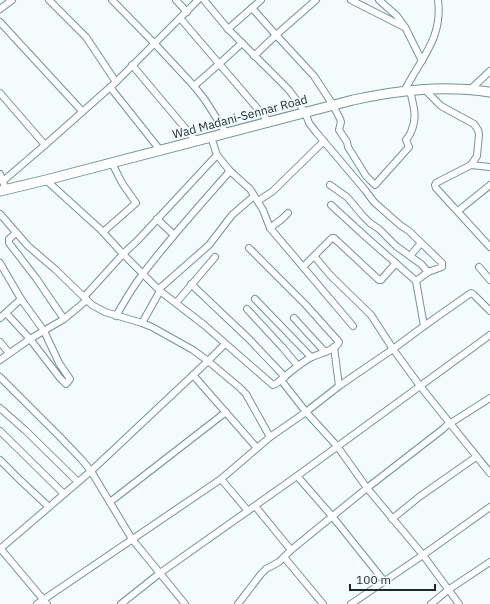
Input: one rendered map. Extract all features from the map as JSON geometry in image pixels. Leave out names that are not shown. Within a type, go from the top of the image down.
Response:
[{"type":"highway","name":"Wad Madani-Sennar Road","points":[[3,187],[46,180],[305,112],[373,96],[407,90],[424,89],[471,89],[490,92]]},
{"type":"street","points":[[0,9],[12,0]]},
{"type":"street","points":[[49,0],[86,37],[116,82]]},
{"type":"street","points":[[112,0],[194,86],[205,100],[226,133]]},
{"type":"street","points":[[176,0],[186,12]]},
{"type":"street","points":[[3,187],[45,145],[116,82],[198,0]]},
{"type":"street","points":[[204,0],[228,29],[289,90],[305,112],[310,123],[377,206],[409,231],[442,263],[442,267],[428,272],[416,281]]},
{"type":"street","points":[[228,29],[261,0]]},
{"type":"street","points":[[254,56],[316,0]]},
{"type":"street","points":[[351,0],[406,27]]},
{"type":"street","points":[[379,0],[397,16],[406,27],[422,61]]},
{"type":"street","points":[[252,8],[314,76],[333,105],[341,122],[339,130],[348,142],[348,148],[366,176],[375,185],[409,147],[406,140],[411,132],[415,120],[415,114],[407,90],[409,82],[430,47],[436,30],[439,18],[438,0]]},
{"type":"street","points":[[180,18],[269,122]]},
{"type":"street","points":[[0,22],[82,111]]},
{"type":"street","points":[[194,86],[242,43]]},
{"type":"street","points":[[132,65],[196,141]]},
{"type":"street","points":[[471,89],[490,71]]},
{"type":"street","points":[[110,87],[160,150]]},
{"type":"street","points":[[424,89],[441,106],[474,124],[478,130],[478,156],[471,164],[436,183],[435,185],[490,248]]},
{"type":"street","points":[[0,93],[45,145]]},
{"type":"street","points":[[211,137],[217,155],[258,201],[270,228],[354,326]]},
{"type":"street","points":[[258,201],[273,190],[324,141]]},
{"type":"street","points":[[0,360],[30,339],[64,319],[86,299],[123,254],[138,240],[217,155]]},
{"type":"street","points":[[103,232],[136,203],[122,184],[112,163]]},
{"type":"street","points":[[471,164],[490,168]]},
{"type":"street","points":[[116,316],[142,274],[174,234],[230,171]]},
{"type":"street","points":[[0,174],[3,187]]},
{"type":"street","points":[[46,180],[103,232],[159,290],[202,324],[273,385],[311,357],[325,352],[339,342],[305,304],[249,248]]},
{"type":"street","points":[[330,185],[347,197],[370,223],[379,229],[396,246],[421,264],[428,272]]},
{"type":"street","points":[[458,212],[490,185]]},
{"type":"street","points":[[142,322],[159,290],[209,245],[232,215],[254,196]]},
{"type":"street","points":[[331,205],[416,281],[424,326]]},
{"type":"street","points":[[270,228],[288,213]]},
{"type":"street","points":[[0,214],[28,246],[98,309],[116,316],[142,322],[193,350],[208,361],[246,394],[270,437]]},
{"type":"street","points":[[157,219],[174,234]]},
{"type":"street","points":[[16,233],[9,239],[9,243],[36,278],[64,319]]},
{"type":"street","points":[[303,267],[332,238],[334,238],[379,280],[381,280],[396,263]]},
{"type":"street","points":[[410,256],[421,243]]},
{"type":"street","points":[[314,256],[331,276],[371,314],[393,349],[420,386],[490,473]]},
{"type":"street","points":[[176,303],[215,257]]},
{"type":"street","points":[[0,263],[21,299],[44,331],[70,379],[68,383],[64,383],[30,339],[6,313]]},
{"type":"street","points":[[479,267],[490,280]]},
{"type":"street","points":[[191,284],[249,338],[283,378],[306,412],[337,446],[367,488],[423,555],[459,604]]},
{"type":"street","points":[[37,604],[46,602],[132,539],[221,479],[270,437],[306,412],[339,386],[471,293],[490,311]]},
{"type":"street","points":[[255,298],[311,357]]},
{"type":"street","points":[[0,318],[21,299]]},
{"type":"street","points":[[247,309],[298,366]]},
{"type":"street","points":[[294,318],[325,352]]},
{"type":"street","points":[[121,604],[160,573],[297,476],[490,335]]},
{"type":"street","points":[[0,342],[9,353]]},
{"type":"street","points":[[46,602],[0,548],[91,471],[225,344]]},
{"type":"street","points":[[334,347],[339,386]]},
{"type":"street","points":[[193,375],[257,448]]},
{"type":"street","points":[[0,378],[82,460],[91,471],[132,539],[185,604]]},
{"type":"street","points":[[238,604],[266,569],[279,562],[290,550],[332,516],[450,424],[490,398]]},
{"type":"street","points":[[0,408],[26,431],[78,482]]},
{"type":"street","points":[[110,502],[226,412]]},
{"type":"street","points":[[0,431],[64,494]]},
{"type":"street","points":[[392,519],[476,457]]},
{"type":"street","points":[[0,460],[49,507]]},
{"type":"street","points":[[297,476],[332,516],[384,581]]},
{"type":"street","points":[[221,479],[248,511]]},
{"type":"street","points":[[255,506],[290,550]]},
{"type":"street","points":[[351,604],[490,507]]},
{"type":"street","points":[[284,557],[323,604]]},
{"type":"street","points":[[431,604],[448,590],[490,562]]}]
